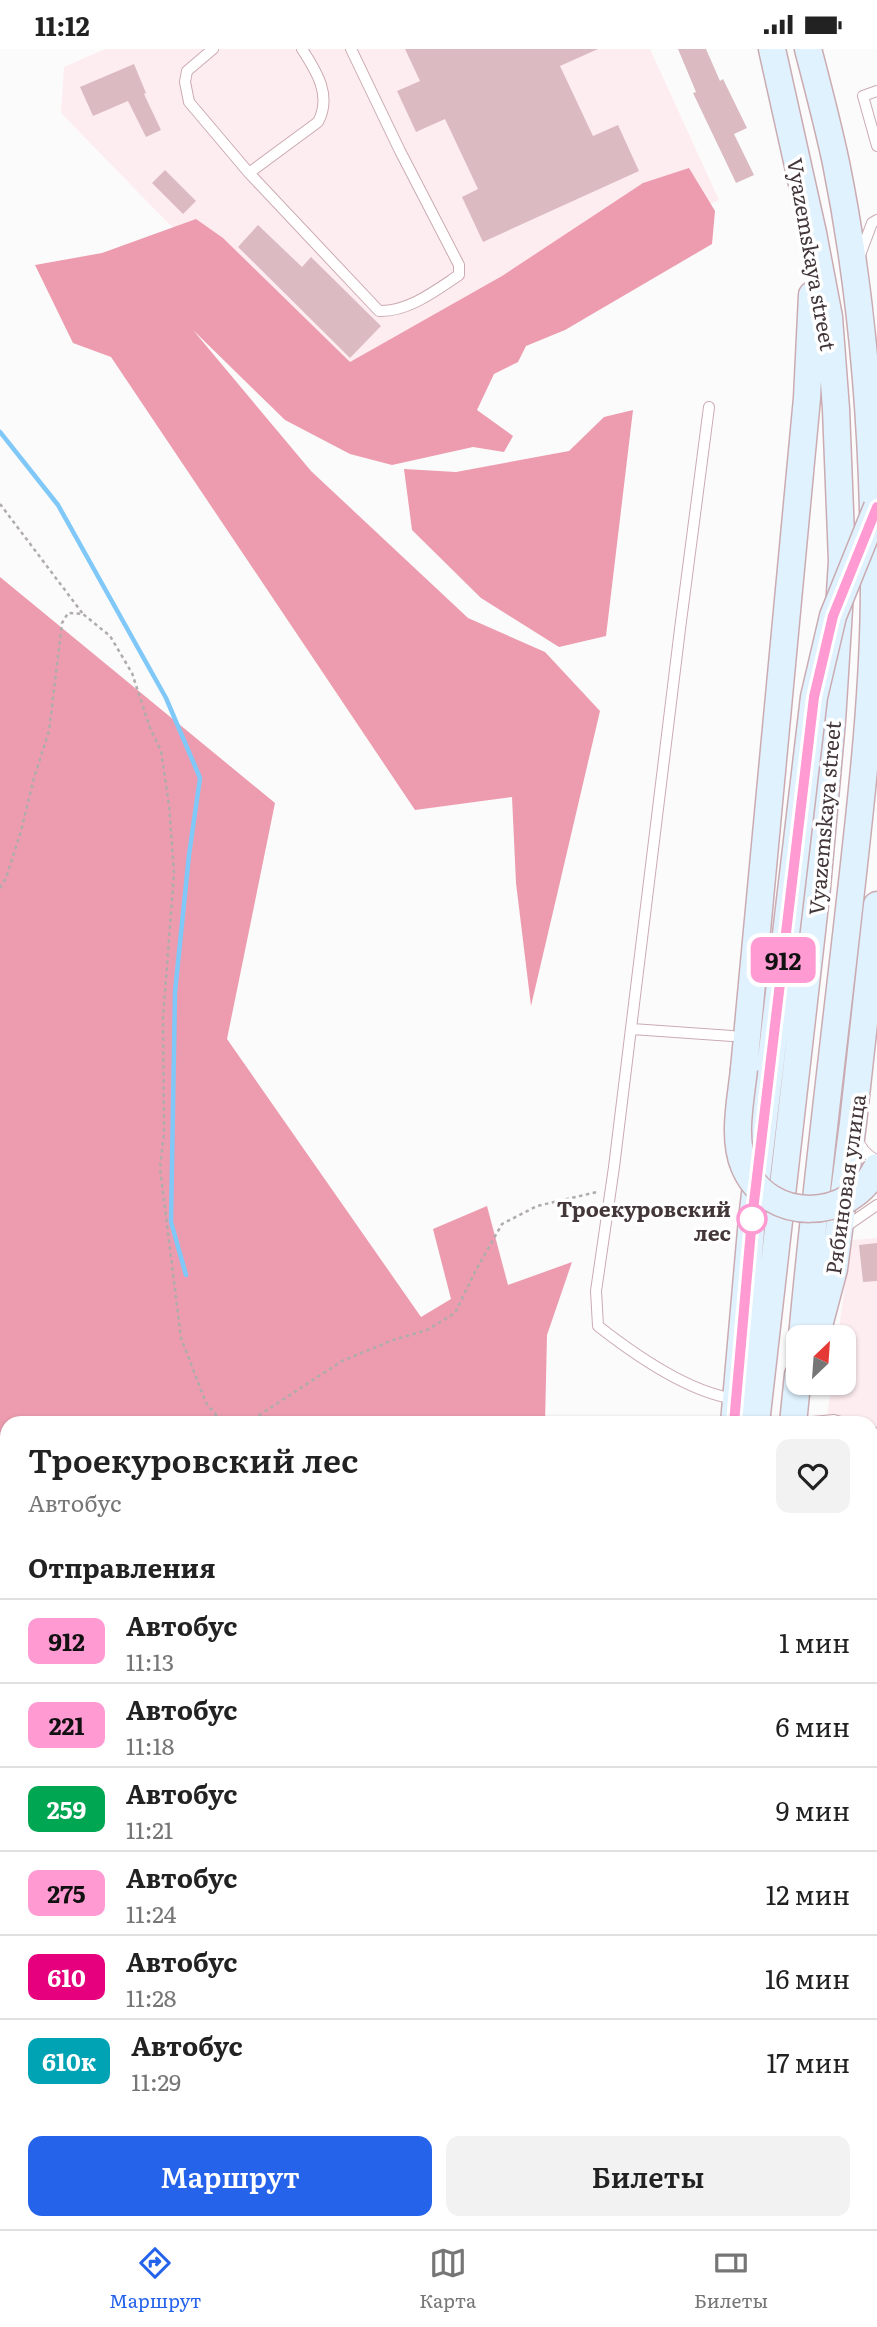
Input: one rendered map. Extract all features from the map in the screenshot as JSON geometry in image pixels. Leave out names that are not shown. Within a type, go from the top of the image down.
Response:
[{"type":"main road","name":"Vyazemskaya street","points":[[757,1416],[817,887],[842,561],[829,317],[772,49]]},
{"type":"main road","name":"Vyazemskaya street","points":[[803,1325],[859,817],[873,638],[874,586],[864,359],[854,271],[836,163],[808,49]]},
{"type":"main road","points":[[813,233],[807,398],[738,1142],[744,1166],[758,1187],[767,1196],[790,1207],[815,1210],[828,1208],[851,1198],[869,1181],[877,1167]]},
{"type":"main road","points":[[735,1411],[752,1219],[814,697],[833,616],[877,507]]},
{"type":"main road","name":"Рябиновая улица","points":[[819,1325],[834,1269],[877,905]]},
{"type":"main road","points":[[795,1416],[796,1395]]},
{"type":"main road","points":[[796,1416],[801,1395]]},
{"type":"lane","points":[[213,49],[187,71],[185,82],[189,102],[249,173],[379,311],[388,312],[418,302],[459,275],[459,265],[351,49]]},
{"type":"lane","points":[[249,173],[318,122],[324,112],[326,97],[314,68],[302,49]]},
{"type":"lane","points":[[877,91],[863,96],[877,146]]},
{"type":"lane","points":[[854,271],[873,223],[877,220]]},
{"type":"lane","points":[[709,407],[632,1029],[596,1291],[598,1326],[636,1355],[708,1392],[735,1411]]},
{"type":"lane","points":[[632,1029],[732,1037]]},
{"type":"lane","points":[[853,1123],[860,1147],[870,1158],[877,1160]]},
{"type":"lane","points":[[834,1269],[848,1225],[877,1205]]},
{"type":"path","points":[[0,504],[83,614],[110,636],[132,673],[150,728],[161,751],[169,805],[174,873],[163,1018],[164,1133],[160,1168],[181,1338],[206,1403],[217,1416]]},
{"type":"path","points":[[0,888],[6,878],[21,831],[49,731],[62,623],[68,613],[83,614]]},
{"type":"path","points":[[258,1416],[342,1361],[393,1340],[427,1330],[455,1313],[502,1224],[537,1206],[611,1188]]},
{"type":"shaded area","points":[[105,49],[650,49],[719,200],[347,379],[166,221],[61,113],[64,67]]},
{"type":"shaded area","points":[[689,168],[715,211],[712,244],[565,330],[526,346],[518,362],[494,374],[477,410],[513,436],[504,452],[473,447],[392,465],[350,454],[285,420],[193,330],[311,471],[468,618],[545,652],[600,711],[531,1006],[516,883],[512,797],[415,810],[111,357],[73,343],[35,265],[102,253],[196,219],[223,238],[350,362],[502,276],[643,183]]},
{"type":"shaded area","points":[[633,410],[606,636],[559,647],[481,598],[412,530],[404,469],[456,472],[569,451],[604,417]]},
{"type":"shaded area","points":[[0,577],[275,803],[227,1039],[421,1317],[451,1299],[433,1229],[487,1206],[508,1285],[572,1262],[547,1335],[545,1416],[0,1416]]},
{"type":"shaded area","points":[[877,1238],[877,1416],[827,1416],[830,1395],[856,1395],[856,1325],[840,1325],[851,1240]]},
{"type":"building","points":[[405,49],[598,49],[560,66],[593,136],[618,125],[639,171],[483,242],[462,197],[478,189],[445,119],[416,132],[397,91],[420,81]]},
{"type":"building","points":[[678,49],[706,49],[720,81],[723,79],[747,128],[734,134],[754,175],[736,183],[693,93],[696,92]]},
{"type":"building","points":[[134,64],[146,93],[144,94],[161,130],[146,137],[128,101],[93,116],[80,87]]},
{"type":"building","points":[[165,170],[196,201],[183,214],[152,183]]},
{"type":"building","points":[[258,225],[302,267],[311,257],[381,326],[350,358],[238,247]]},
{"type":"building","points":[[877,1243],[877,1281],[863,1282],[859,1245]]},
{"type":"waterway","points":[[0,432],[58,505],[166,698],[200,778],[175,992],[171,1222],[186,1275]]},
{"type":"bus line","name":"912","points":[[735,1416],[752,1219],[814,697],[833,616],[877,507]]},
{"type":"place","name":"Троекуровский лес","points":[[752,1219]]}]
